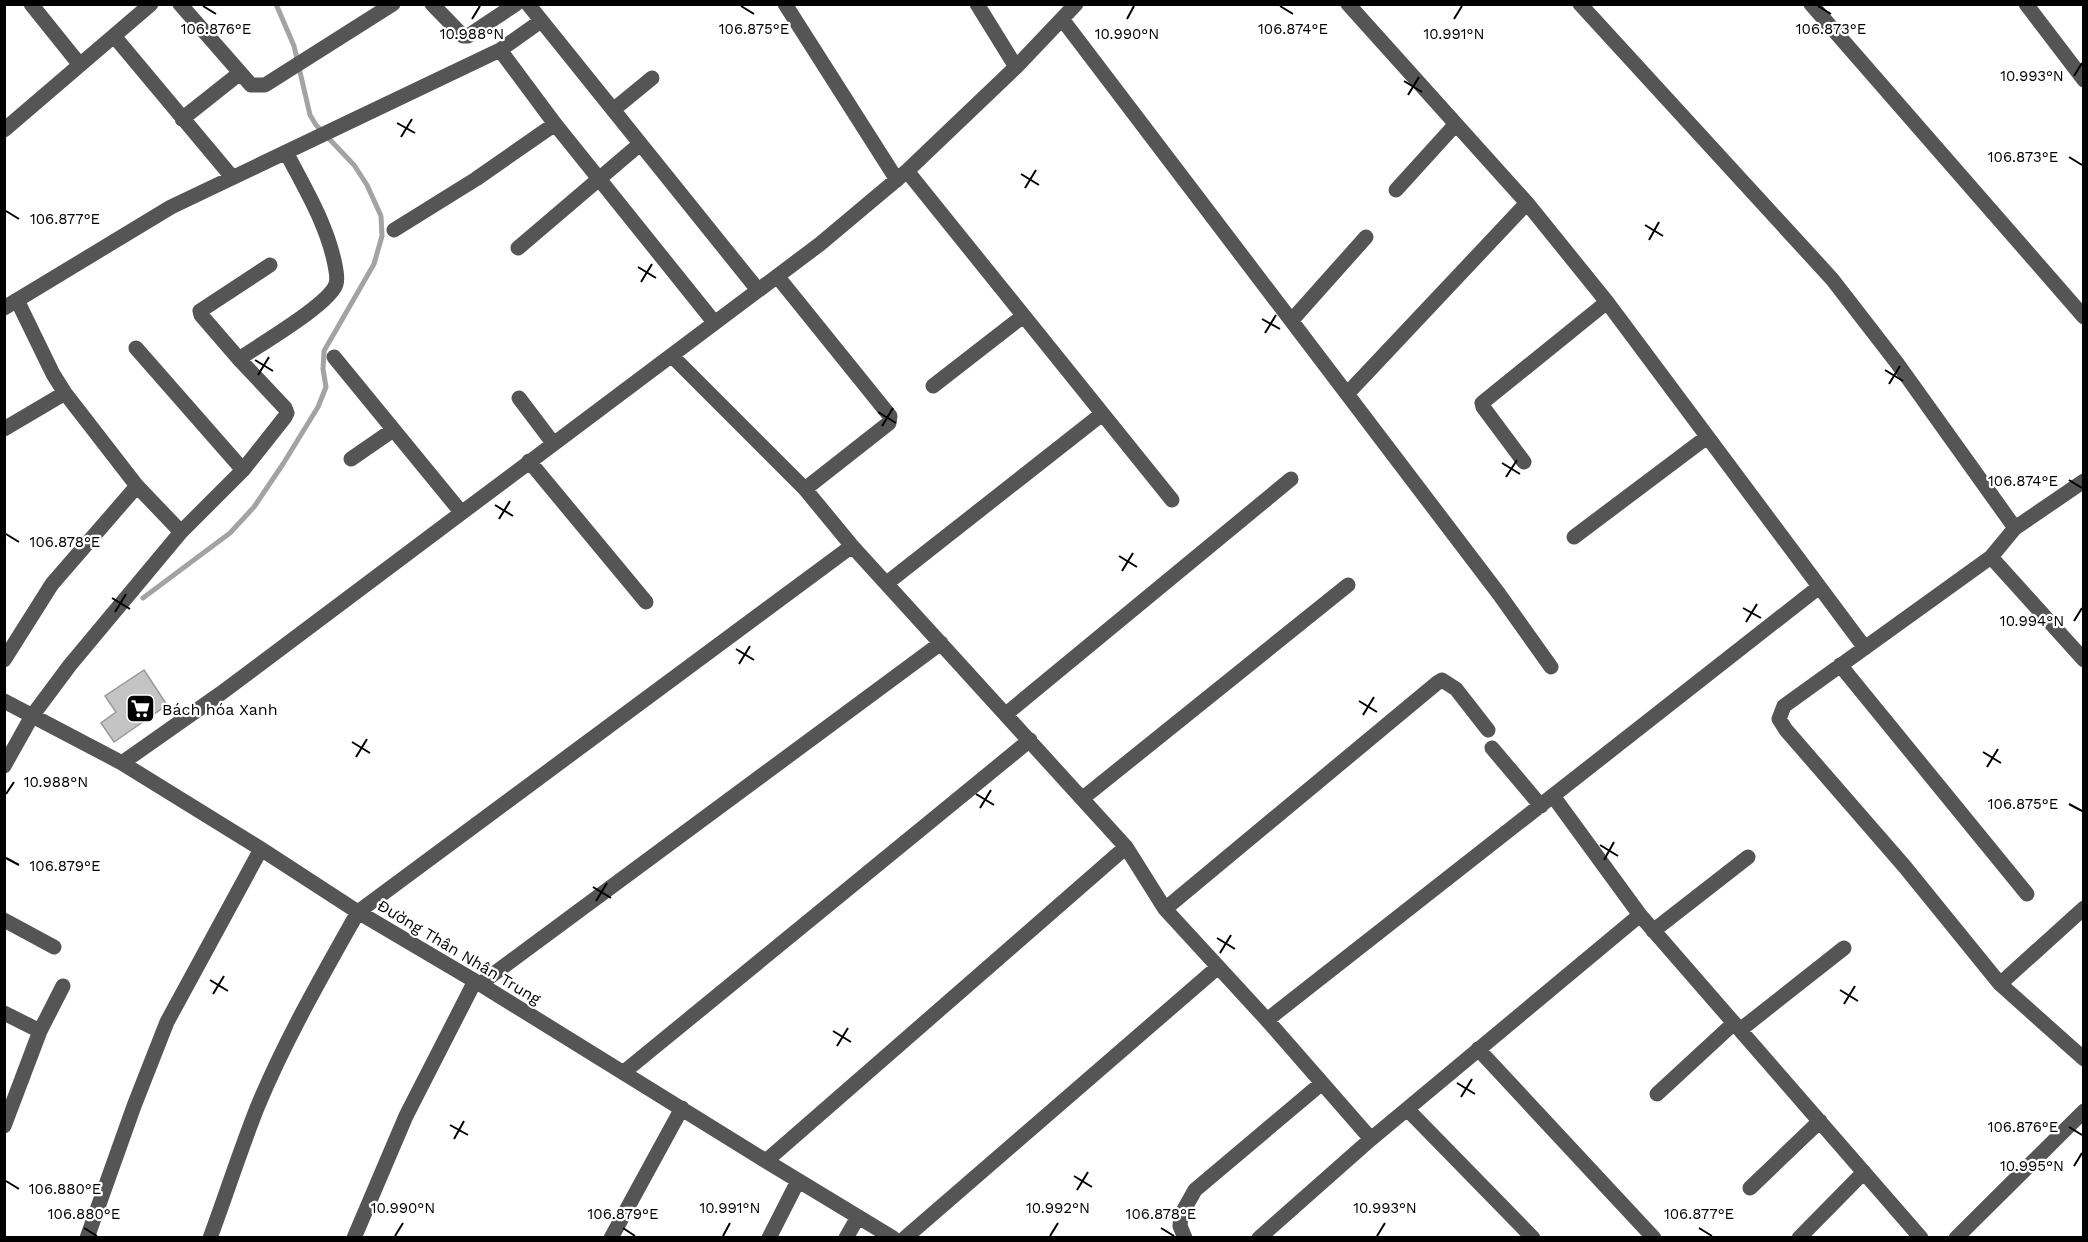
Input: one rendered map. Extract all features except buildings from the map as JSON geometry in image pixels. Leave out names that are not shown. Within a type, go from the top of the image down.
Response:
[{"type":"street","points":[[31,4],[80,65]]},
{"type":"street","points":[[180,4],[251,85],[257,86],[265,85],[393,4]]},
{"type":"street","points":[[432,4],[460,33],[468,36],[516,4]]},
{"type":"street","points":[[528,4],[758,290]]},
{"type":"street","points":[[785,4],[902,176],[1023,316],[1172,500]]},
{"type":"street","points":[[977,4],[1016,67]]},
{"type":"street","points":[[122,763],[220,694],[819,244],[902,176],[1016,67],[1076,4]]},
{"type":"street","points":[[1348,4],[1527,203],[1607,302],[1865,648]]},
{"type":"street","points":[[1580,4],[1832,279],[1897,363],[2015,528]]},
{"type":"street","points":[[1811,4],[2084,317]]},
{"type":"street","points":[[2026,4],[2084,80]]},
{"type":"street","points":[[4,130],[114,36],[144,7]]},
{"type":"street","points":[[1062,19],[1499,594],[1551,667]]},
{"type":"street","points":[[181,532],[137,486],[65,393],[11,304],[171,207],[500,50],[541,21]]},
{"type":"street","points":[[114,36],[232,177]]},
{"type":"street","points":[[500,50],[555,124],[714,322]]},
{"type":"street","points":[[183,119],[240,73]]},
{"type":"street","points":[[613,110],[652,78]]},
{"type":"street","points":[[394,230],[476,179],[555,124]]},
{"type":"street","points":[[1396,190],[1455,125]]},
{"type":"street","points":[[518,248],[640,144]]},
{"type":"street","points":[[239,358],[323,301],[336,285],[337,275],[325,227],[285,152]]},
{"type":"street","points":[[1347,394],[1527,203]]},
{"type":"street","points":[[1292,320],[1366,237]]},
{"type":"street","points":[[4,766],[32,716],[99,629],[181,532],[243,470],[287,413],[201,315],[200,311],[270,265]]},
{"type":"street","points":[[777,276],[890,416],[889,423],[805,489]]},
{"type":"street","points":[[1524,462],[1482,403],[1607,302]]},
{"type":"street","points":[[933,386],[1023,316]]},
{"type":"street","points":[[136,348],[243,470]]},
{"type":"street","points":[[672,356],[805,489],[852,546],[1083,798],[1126,847],[1165,909],[1267,1020],[1371,1139]]},
{"type":"street","points":[[334,357],[461,512]]},
{"type":"street","points":[[4,429],[65,393]]},
{"type":"street","points":[[519,398],[553,443]]},
{"type":"street","points":[[887,583],[1102,414]]},
{"type":"street","points":[[351,459],[393,430]]},
{"type":"street","points":[[1574,537],[1707,437]]},
{"type":"street","points":[[529,461],[646,602]]},
{"type":"street","points":[[1006,714],[1291,479]]},
{"type":"street","points":[[2084,481],[2015,528],[1991,557],[1784,706],[1779,719],[1786,730],[1905,867],[2000,984],[2084,1059]]},
{"type":"street","points":[[4,660],[52,584],[137,486]]},
{"type":"street","points":[[210,1238],[258,1107],[276,1067],[310,997],[358,912],[852,546]]},
{"type":"street","points":[[1991,557],[2084,660]]},
{"type":"street","points":[[1083,798],[1348,585]]},
{"type":"street","points":[[1267,1020],[1819,587]]},
{"type":"street","points":[[354,1238],[406,1116],[478,983],[941,643]]},
{"type":"street","points":[[1840,665],[2027,894]]},
{"type":"street","points":[[1165,909],[1442,680],[1452,685],[1488,730]]},
{"type":"street","name":"Đường Thân Nhân Trung","points":[[4,701],[122,763],[358,912],[478,983],[893,1238]]},
{"type":"street","points":[[624,1072],[1030,740]]},
{"type":"street","points":[[1492,748],[1547,801],[1653,931],[1922,1238]]},
{"type":"street","points":[[766,1161],[1126,847]]},
{"type":"street","points":[[87,1238],[167,1022],[261,849]]},
{"type":"street","points":[[1653,931],[1748,857]]},
{"type":"street","points":[[2000,984],[2084,908]]},
{"type":"street","points":[[1259,1238],[1371,1139],[1640,915]]},
{"type":"street","points":[[4,920],[54,947]]},
{"type":"street","points":[[1657,1094],[1737,1026],[1844,948]]},
{"type":"street","points":[[905,1238],[1218,967]]},
{"type":"street","points":[[4,1126],[40,1031],[63,986]]},
{"type":"street","points":[[4,1013],[40,1031]]},
{"type":"street","points":[[1478,1049],[1654,1238]]},
{"type":"street","points":[[1185,1238],[1180,1226],[1181,1215],[1195,1191],[1322,1083]]},
{"type":"street","points":[[611,1238],[681,1108]]},
{"type":"street","points":[[1407,1109],[1533,1238]]},
{"type":"street","points":[[1956,1238],[2084,1111]]},
{"type":"street","points":[[1750,1188],[1820,1121]]},
{"type":"street","points":[[1799,1238],[1864,1172]]},
{"type":"street","points":[[769,1238],[798,1181]]},
{"type":"street","points":[[846,1238],[858,1217]]},
{"type":"waterway","points":[[143,598],[230,533],[254,507],[283,464],[318,407],[326,387],[323,369],[324,351],[374,264],[382,236],[381,216],[367,185],[354,165],[316,125],[310,115],[294,46],[276,4]]},
{"type":"place","name":"Bách hóa Xanh","points":[[141,709]]}]
